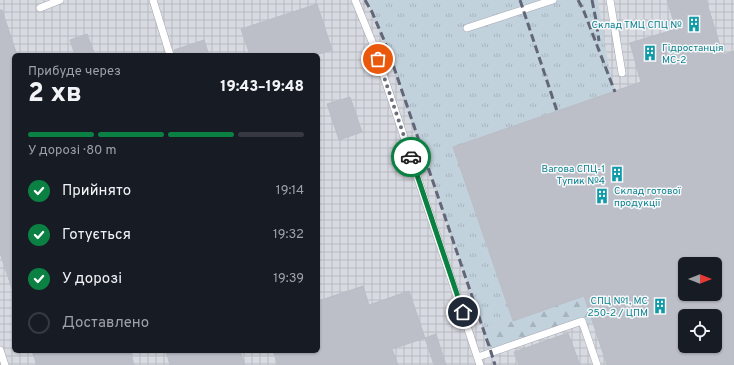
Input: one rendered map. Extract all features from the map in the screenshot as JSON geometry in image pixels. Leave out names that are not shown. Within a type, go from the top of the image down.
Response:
[{"type":"lane","points":[[40,8],[60,0]]},
{"type":"lane","points":[[153,0],[169,53]]},
{"type":"lane","points":[[355,0],[373,44],[480,365]]},
{"type":"lane","points":[[467,28],[553,0]]},
{"type":"lane","points":[[610,0],[622,73]]},
{"type":"lane","points":[[478,357],[582,321],[596,365]]},
{"type":"lane","points":[[0,350],[5,365]]},
{"type":"shaded area","points":[[0,0],[734,0],[734,365],[0,365]]},
{"type":"green space","points":[[365,0],[598,0],[608,62],[615,92],[453,147],[513,321],[484,331],[387,47],[372,12]]},
{"type":"green space","points":[[584,296],[592,322],[583,325],[582,321],[491,352],[484,331]]},
{"type":"building","name":"Склад готової продукції","points":[[667,0],[706,0],[723,55],[734,51],[734,365],[607,365],[584,296],[513,321],[453,147],[641,82],[630,43],[676,29]]},
{"type":"building","points":[[317,4],[332,50],[320,54],[249,53],[241,29]]},
{"type":"building","points":[[0,10],[2,10],[16,53],[12,53],[12,289],[0,253]]},
{"type":"building","points":[[87,34],[94,53],[74,53],[70,40]]},
{"type":"building","points":[[204,40],[208,53],[175,53],[174,50]]},
{"type":"building","points":[[350,97],[362,132],[339,140],[327,104]]},
{"type":"building","points":[[363,286],[369,305],[409,291],[425,338],[392,349],[398,365],[278,365],[274,353],[320,353],[320,300]]},
{"type":"building","points":[[568,333],[580,365],[519,365],[514,352]]},
{"type":"building","points":[[436,334],[446,365],[434,365],[425,338]]},
{"type":"building","points":[[33,353],[131,353],[134,365],[37,365]]},
{"type":"building","points":[[167,353],[241,353],[245,365],[170,365]]},
{"type":"railway","points":[[365,0],[372,12],[387,47],[495,365]]},
{"type":"railway","points":[[520,0],[557,111]]},
{"type":"railway","points":[[578,0],[583,9],[615,92]]},
{"type":"railway","points":[[592,0],[599,41]]},
{"type":"way so far","points":[[378,59],[411,157]]},
{"type":"place","name":"Склад ТМЦ СПЦ №","points":[[694,24]]},
{"type":"place","name":"Гідростанція МС-2","points":[[650,53]]},
{"type":"place","name":"Вагова СПЦ-1 Тупик №4","points":[[617,174]]},
{"type":"place","name":"Склад готової продукції","points":[[602,196]]},
{"type":"place","name":"СПЦ №1, МС 250-2 / ЦПМ","points":[[660,306]]},
{"type":"route","points":[[411,157],[463,312]]}]
